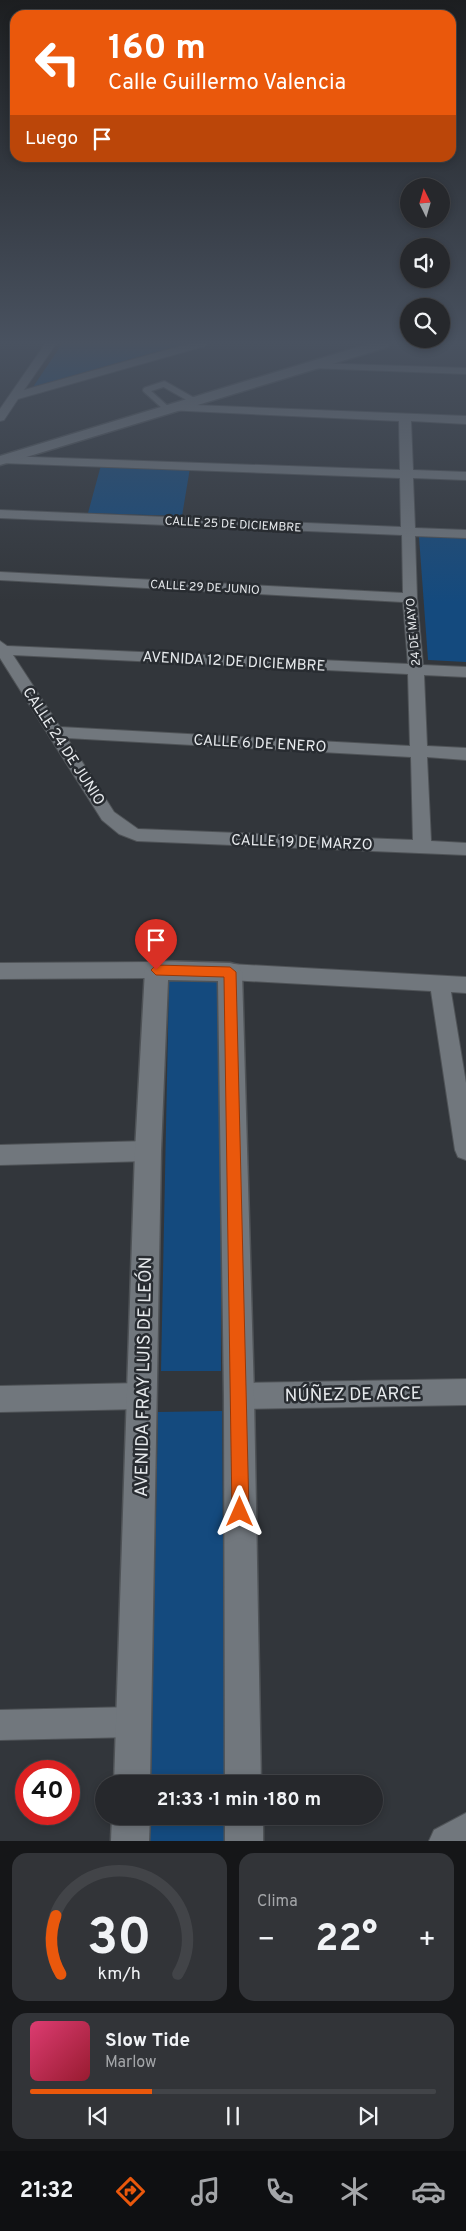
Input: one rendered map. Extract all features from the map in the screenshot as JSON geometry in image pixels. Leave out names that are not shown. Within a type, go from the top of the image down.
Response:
[{"type":"street","points":[[2,460],[101,430]]},
{"type":"street","name":"24 DE MAYO","points":[[405,430],[410,532],[410,598],[416,670],[422,846]]},
{"type":"street","points":[[2,460],[466,476]]},
{"type":"street","name":"CALLE 25 DE DICIEMBRE","points":[[0,514],[466,534]]},
{"type":"street","name":"CALLE 29 DE JUNIO","points":[[0,576],[410,598]]},
{"type":"street","name":"AVENIDA 12 DE DICIEMBRE","points":[[1,648],[466,672]]},
{"type":"street","name":"CALLE 24 DE JUNIO","points":[[1,648],[108,816],[116,824],[137,835]]},
{"type":"street","name":"CALLE 6 DE ENERO","points":[[54,732],[466,754]]},
{"type":"street","name":"CALLE 19 DE MARZO","points":[[137,835],[466,849]]},
{"type":"street","points":[[0,971],[156,970],[230,972],[466,985]]},
{"type":"street","name":"AVENIDA FRAY LUIS DE LEÓN","points":[[132,1775],[148,1151],[156,970]]},
{"type":"street","points":[[230,972],[239,1396],[244,1775]]},
{"type":"street","points":[[440,984],[466,1150]]},
{"type":"street","points":[[0,1155],[148,1151]]},
{"type":"street","name":"NÚÑEZ DE ARCE","points":[[239,1396],[466,1392]]},
{"type":"street","points":[[0,1399],[142,1396]]},
{"type":"street","points":[[0,1725],[134,1722]]},
{"type":"street","points":[[130,1841],[131,1825]]},
{"type":"street","points":[[244,1825],[244,1841]]},
{"type":"street","points":[[445,1841],[466,1828]]},
{"type":"shaded area","points":[[101,465],[190,468],[182,516],[88,513]]},
{"type":"shaded area","points":[[419,537],[466,538],[466,662],[428,660]]},
{"type":"shaded area","points":[[169,981],[221,982],[221,1371],[161,1371]]},
{"type":"shaded area","points":[[222,1411],[225,1775],[151,1775],[158,1412]]},
{"type":"shaded area","points":[[150,1825],[225,1825],[226,1841],[150,1841]]},
{"type":"route","points":[[156,970],[230,972],[240,1512]]}]
